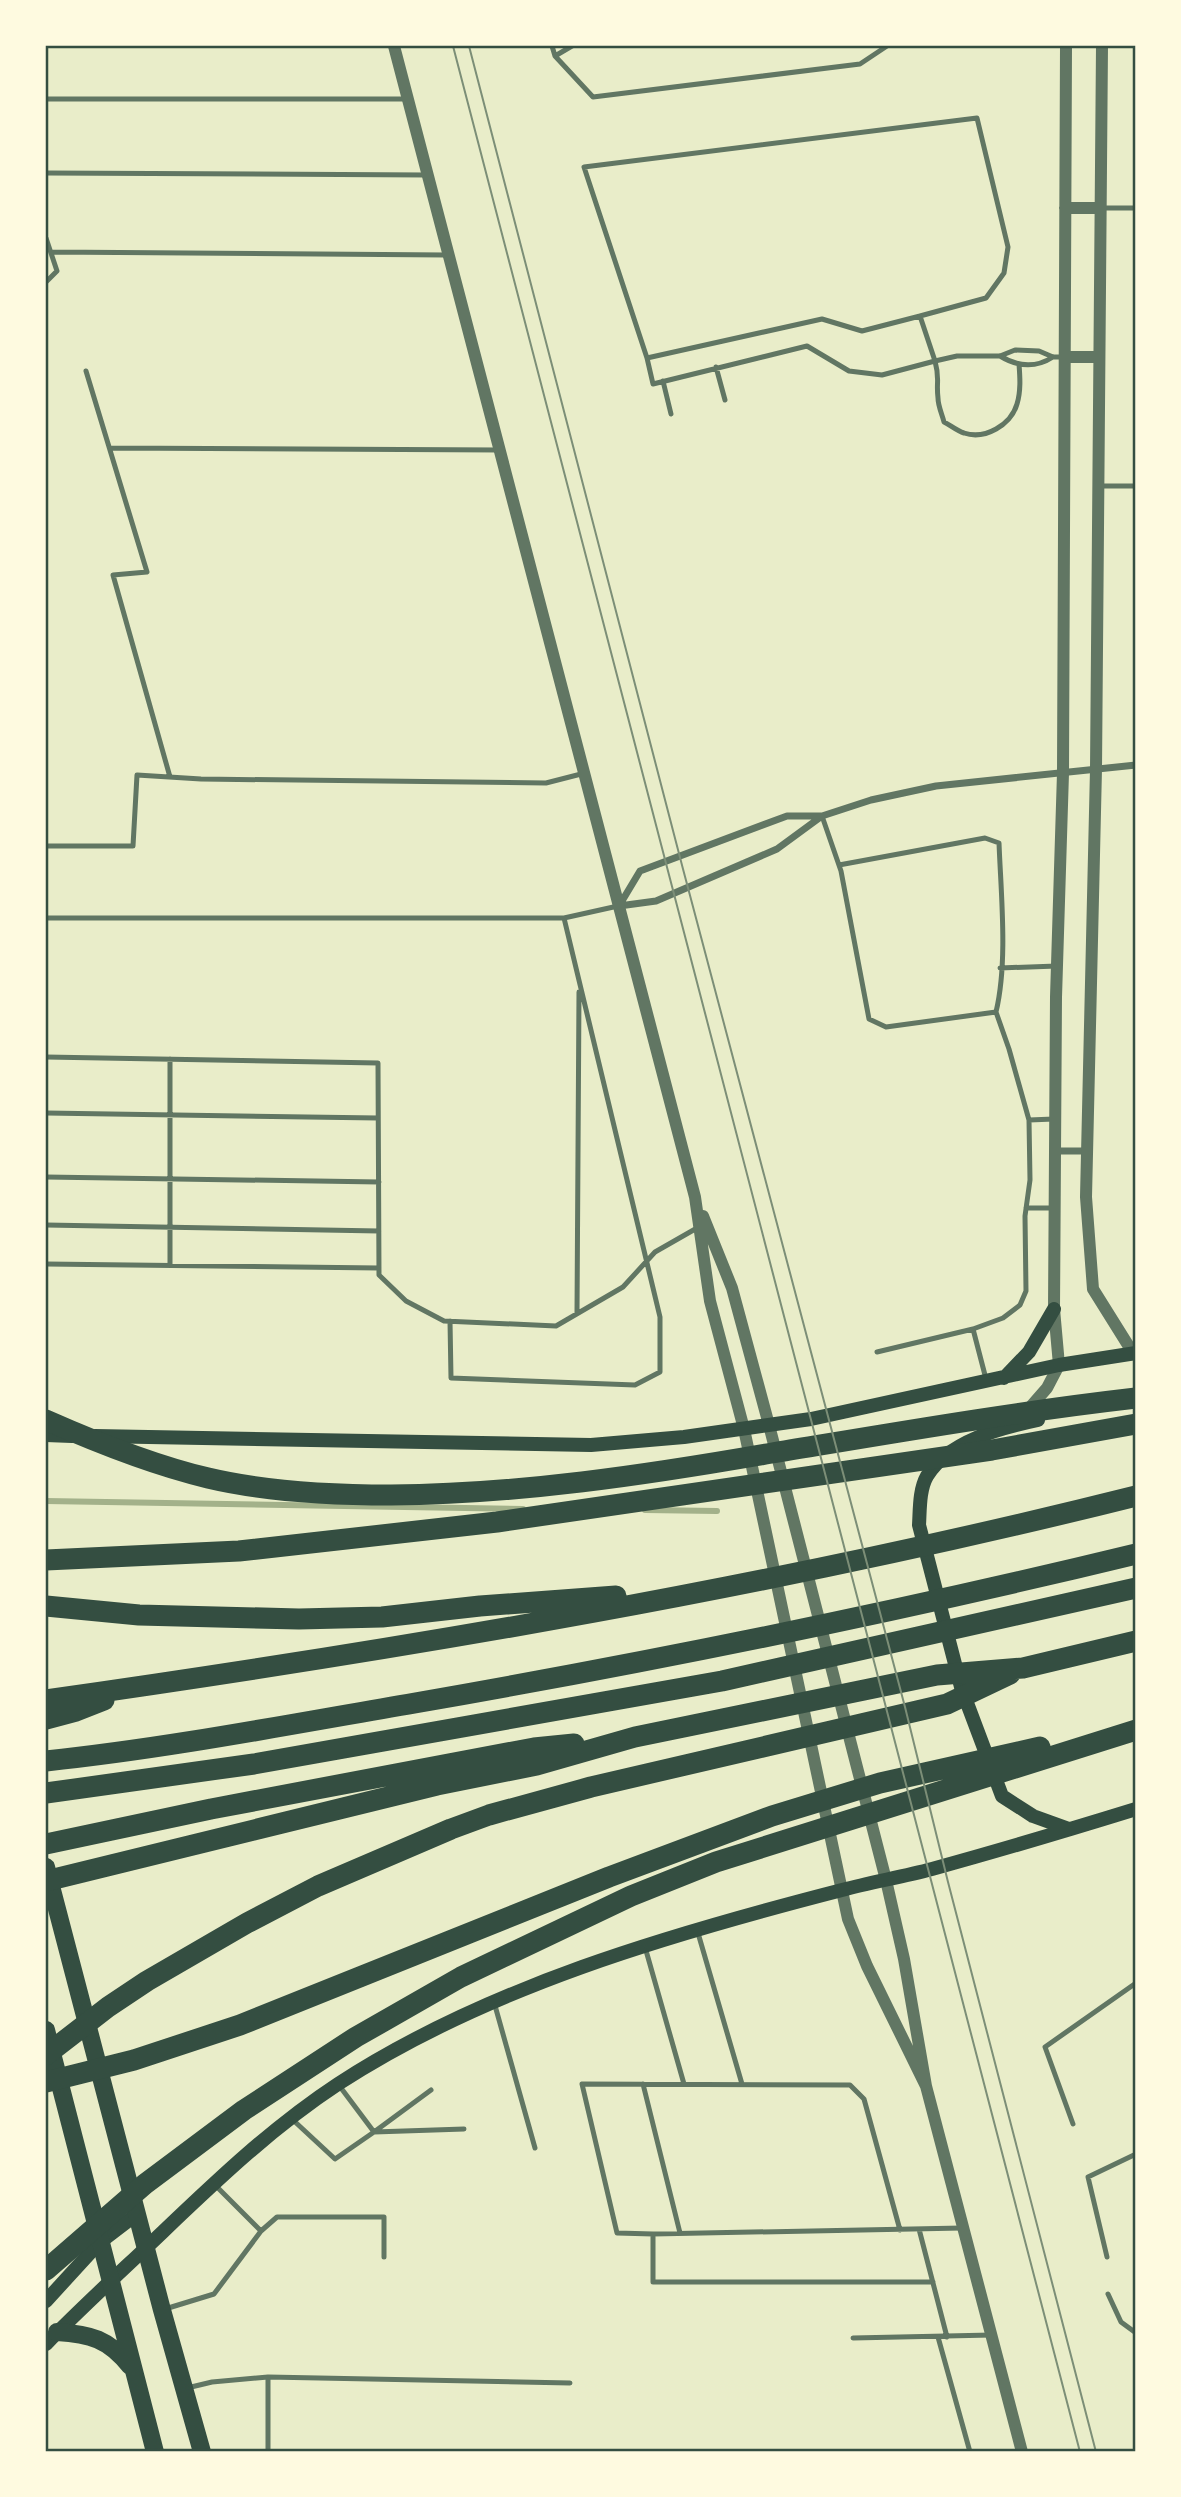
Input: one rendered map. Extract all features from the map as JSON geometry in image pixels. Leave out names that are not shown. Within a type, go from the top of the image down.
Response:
[{"type":"highway","points":[[46,1420],[164,1466],[210,1478],[315,1493],[428,1494],[542,1488],[615,1479],[1015,1413],[1136,1398]]},
{"type":"highway","points":[[46,1560],[239,1551],[497,1522],[979,1452],[1136,1424]]},
{"type":"highway","points":[[46,1700],[485,1633],[716,1589],[995,1531],[1136,1496]]},
{"type":"highway","points":[[46,1761],[98,1756],[249,1732],[715,1648],[1136,1554]]},
{"type":"highway","points":[[46,1793],[254,1764],[722,1681],[1136,1588]]},
{"type":"highway","points":[[55,1607],[139,1615],[222,1618],[382,1617],[480,1606],[716,1589]]},
{"type":"highway","points":[[46,1844],[141,1823],[534,1748],[635,1737],[729,1720],[937,1675],[1023,1668],[1136,1641]]},
{"type":"highway","points":[[46,2055],[108,2007],[247,1923],[318,1886],[451,1829],[489,1815],[591,1787],[947,1704],[1023,1668]]},
{"type":"highway","points":[[46,1719],[76,1711],[135,1687]]},
{"type":"highway","points":[[46,2082],[134,2060],[240,2025],[609,1877],[772,1816],[880,1783],[1136,1729]]},
{"type":"highway","points":[[46,2270],[145,2184],[244,2110],[356,2037],[461,1977],[620,1902],[716,1862],[1136,1729]]},
{"type":"highway","points":[[46,1881],[437,1785],[537,1765],[635,1737]]},
{"type":"main road","points":[[1003,1378],[1029,1352],[1054,1309]]},
{"type":"main road","points":[[46,1435],[591,1445],[684,1437],[811,1419],[1059,1365],[1134,1353]]},
{"type":"main road","points":[[1069,1829],[1033,1816],[1002,1796],[961,1687],[919,1525],[921,1497],[927,1477],[953,1450],[991,1432],[1057,1416],[1136,1388]]},
{"type":"main road","points":[[51,2338],[213,2183],[290,2117],[392,2052],[494,2002],[564,1975],[697,1931],[1136,1809]]},
{"type":"main road","points":[[46,1867],[202,2452]]},
{"type":"main road","points":[[46,2030],[155,2452]]},
{"type":"main road","points":[[46,2301],[99,2243],[138,2214]]},
{"type":"main road","points":[[51,2338],[96,2337],[117,2350],[133,2371]]},
{"type":"street","points":[[394,46],[695,1197],[710,1301],[744,1429],[841,1890],[867,1966],[926,2086]]},
{"type":"street","points":[[1014,1425],[1047,1388],[1059,1365],[1054,1309],[1057,966],[1063,773],[1059,356],[1065,208],[1066,46]]},
{"type":"street","points":[[1102,46],[1096,769],[1086,1197],[1093,1289],[1134,1353]]},
{"type":"street","points":[[1065,208],[1101,208]]},
{"type":"street","points":[[1059,356],[1100,356]]},
{"type":"street","points":[[620,906],[640,871],[787,816],[822,816],[871,800],[936,786],[1136,765]]},
{"type":"street","points":[[620,906],[656,901],[777,849],[822,816]]},
{"type":"street","points":[[1056,1151],[1087,1151]]},
{"type":"street","points":[[695,1197],[732,1288],[769,1425],[886,1880],[904,1959],[926,2086],[1023,2452]]},
{"type":"lane","points":[[552,46],[555,56],[593,97],[860,64],[887,46]]},
{"type":"lane","points":[[555,56],[572,46]]},
{"type":"lane","points":[[46,99],[408,99]]},
{"type":"lane","points":[[647,358],[822,319],[862,331],[986,298],[1004,273],[1008,247],[976,118],[584,166],[647,358],[653,384],[807,346],[849,371],[882,375],[957,355],[1000,356],[1015,350],[1039,351],[1059,356]]},
{"type":"lane","points":[[46,173],[428,175]]},
{"type":"lane","points":[[1101,208],[1136,208]]},
{"type":"lane","points":[[46,238],[57,271],[46,282]]},
{"type":"lane","points":[[51,252],[449,255]]},
{"type":"lane","points":[[920,316],[940,377],[938,401],[944,422],[964,434],[982,434],[996,430],[1009,419],[1017,405],[1019,364]]},
{"type":"lane","points":[[1000,356],[1013,364],[1041,365],[1059,356]]},
{"type":"lane","points":[[716,367],[725,400]]},
{"type":"lane","points":[[86,371],[147,572],[113,575],[170,777]]},
{"type":"lane","points":[[663,381],[671,414]]},
{"type":"lane","points":[[111,448],[500,450]]},
{"type":"lane","points":[[1098,486],[1136,486]]},
{"type":"lane","points":[[46,846],[133,846],[137,775],[546,783],[585,773]]},
{"type":"lane","points":[[822,816],[839,865],[869,1018],[886,1027],[996,1012]]},
{"type":"lane","points":[[839,865],[985,838],[999,843],[1000,995],[996,1012],[1029,1120],[1026,1291],[1020,1305],[1003,1318],[973,1329],[877,1352]]},
{"type":"lane","points":[[46,918],[564,918],[620,906]]},
{"type":"lane","points":[[450,1321],[452,1378],[635,1385],[660,1372],[660,1317],[648,1260],[564,918]]},
{"type":"lane","points":[[1000,968],[1057,966]]},
{"type":"lane","points":[[577,1314],[579,982]]},
{"type":"lane","points":[[46,1057],[378,1063],[379,1275],[406,1301],[443,1321],[556,1326],[623,1287],[655,1252],[700,1227]]},
{"type":"lane","points":[[170,1059],[170,1265]]},
{"type":"lane","points":[[46,1113],[379,1118]]},
{"type":"lane","points":[[1029,1120],[1057,1119]]},
{"type":"lane","points":[[46,1177],[379,1182]]},
{"type":"lane","points":[[1026,1208],[1056,1208]]},
{"type":"lane","points":[[46,1225],[379,1231]]},
{"type":"lane","points":[[46,1264],[379,1268]]},
{"type":"lane","points":[[973,1329],[986,1382]]},
{"type":"lane","points":[[697,1931],[742,2084]]},
{"type":"lane","points":[[645,1947],[684,2084]]},
{"type":"lane","points":[[1073,2124],[1045,2047],[1136,1983]]},
{"type":"lane","points":[[494,2002],[535,2148]]},
{"type":"lane","points":[[338,2084],[374,2132]]},
{"type":"lane","points":[[900,2230],[864,2099],[850,2085],[582,2084],[617,2233],[653,2234],[900,2230],[964,2228]]},
{"type":"lane","points":[[643,2084],[680,2233]]},
{"type":"lane","points":[[290,2117],[335,2159],[431,2090]]},
{"type":"lane","points":[[374,2132],[464,2129]]},
{"type":"lane","points":[[1107,2257],[1088,2177],[1136,2154]]},
{"type":"lane","points":[[213,2183],[261,2231]]},
{"type":"lane","points":[[162,2310],[214,2294],[261,2231],[277,2217],[384,2217],[384,2257]]},
{"type":"lane","points":[[919,2229],[947,2337]]},
{"type":"lane","points":[[653,2234],[653,2282],[933,2282]]},
{"type":"lane","points":[[1108,2294],[1121,2322],[1136,2333]]},
{"type":"lane","points":[[853,2338],[992,2335]]},
{"type":"lane","points":[[938,2337],[970,2452]]},
{"type":"lane","points":[[184,2389],[212,2382],[268,2377],[570,2383]]},
{"type":"lane","points":[[268,2377],[268,2452]]},
{"type":"waterway","points":[[46,1501],[523,1509]]},
{"type":"waterway","points":[[645,1510],[717,1511]]},
{"type":"tram line","points":[[453,46],[1080,2452]]},
{"type":"tram line","points":[[469,46],[905,1707],[1096,2452]]}]
